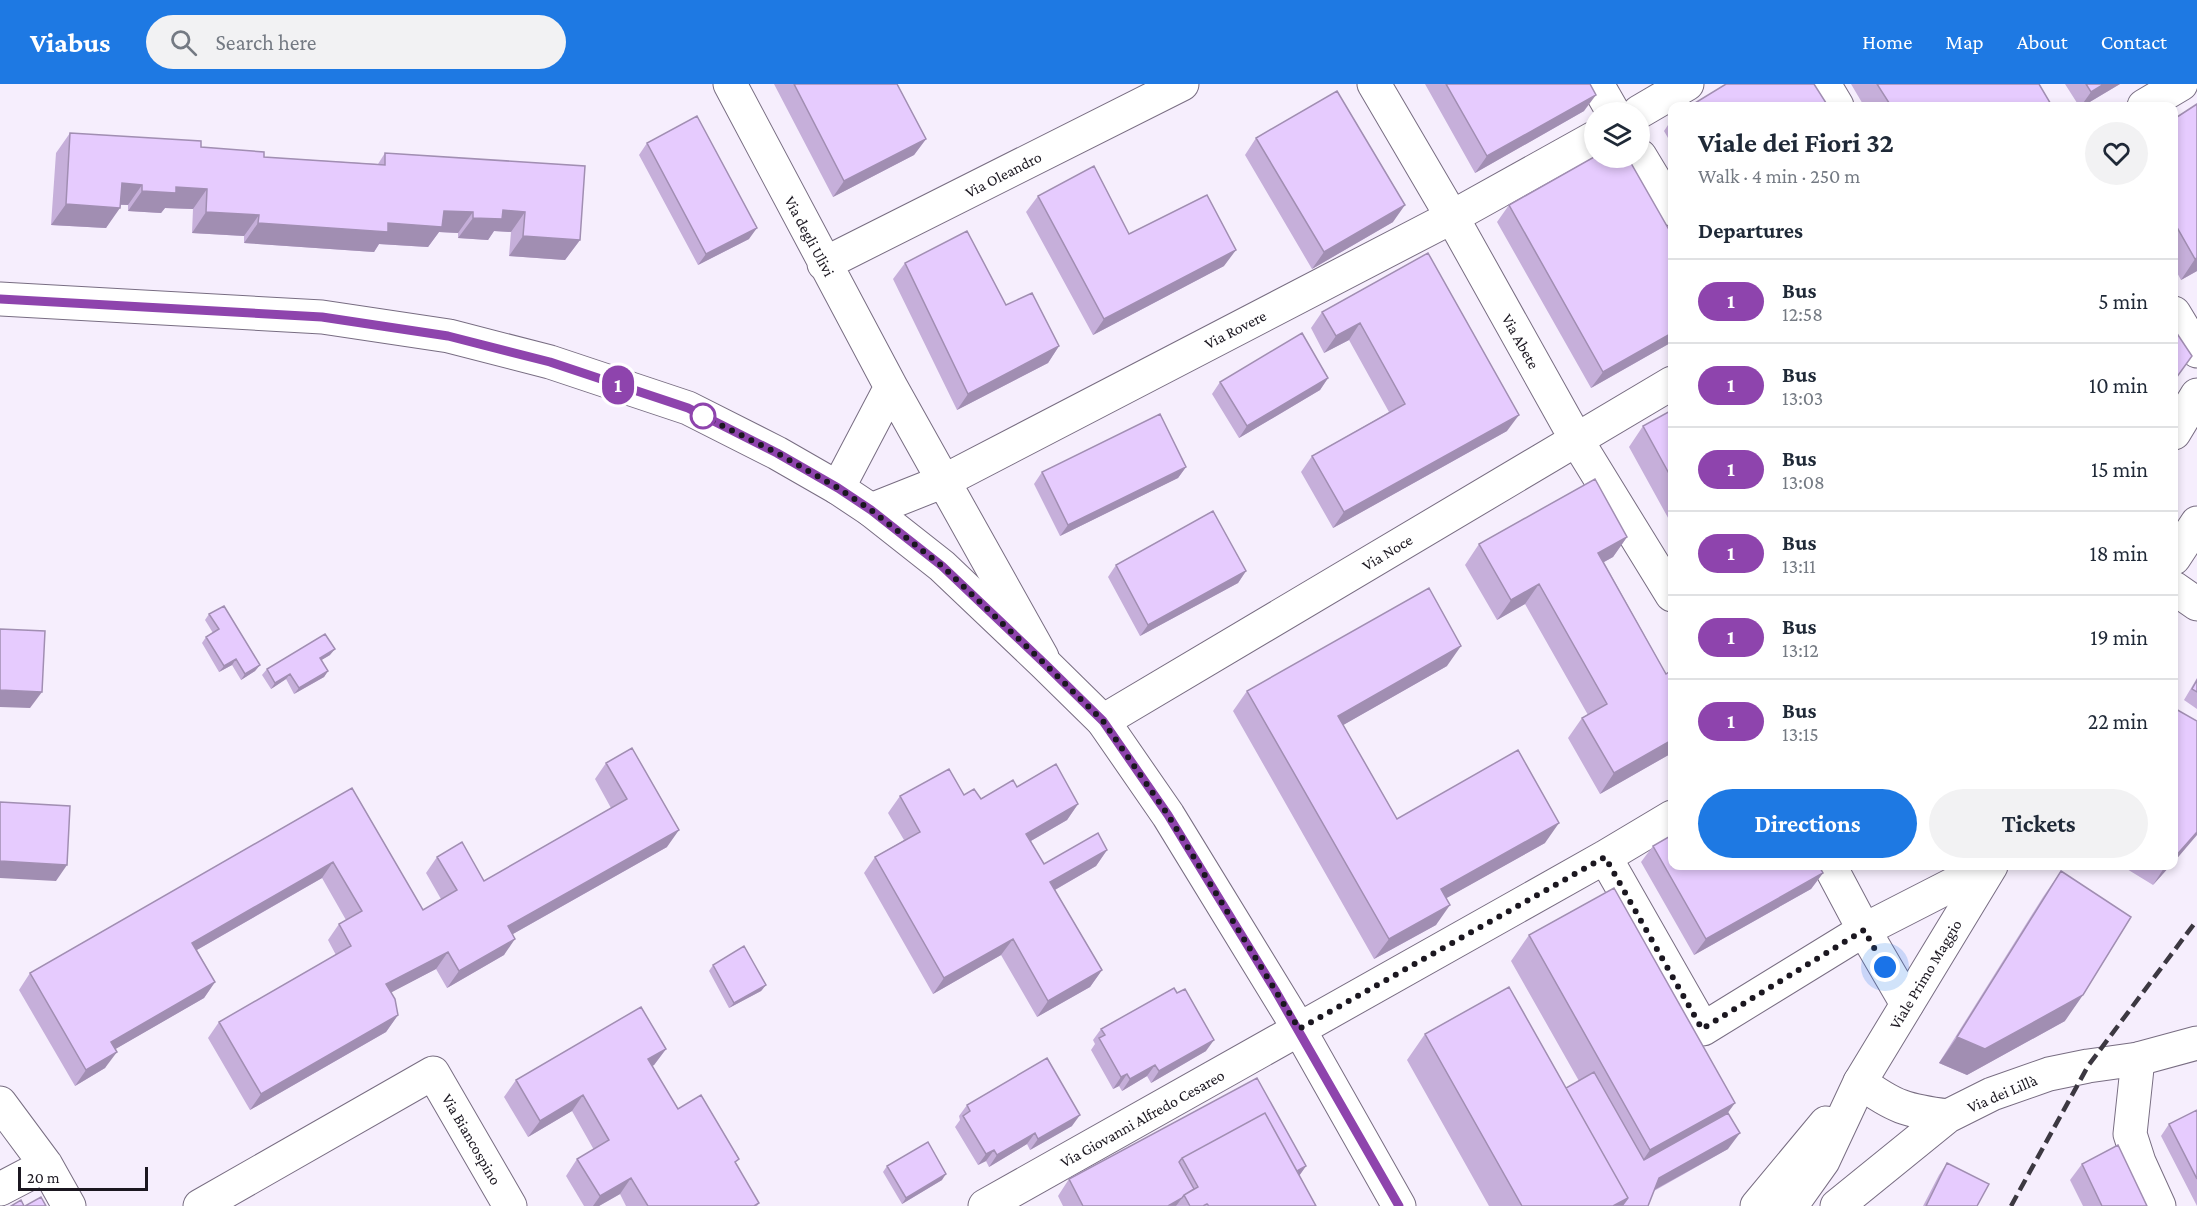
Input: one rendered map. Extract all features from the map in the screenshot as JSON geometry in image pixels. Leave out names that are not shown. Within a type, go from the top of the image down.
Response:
[{"type":"street","name":"Via degli Ulivi","points":[[730,84],[824,264],[1045,664]]},
{"type":"street","name":"Via Oleandro","points":[[824,264],[1182,84]]},
{"type":"street","name":"Via Abete","points":[[1374,84],[1452,217],[1576,439],[1668,588]]},
{"type":"street","points":[[1598,84],[1608,102]]},
{"type":"street","points":[[1650,106],[1687,84]]},
{"type":"street","points":[[1824,84],[1835,102]]},
{"type":"street","points":[[2151,102],[2181,84]]},
{"type":"street","name":"Via Rovere","points":[[871,510],[944,481],[1452,217],[1584,144]]},
{"type":"street","points":[[1647,168],[1668,202]]},
{"type":"street","points":[[0,299],[322,317],[448,336],[550,362],[688,408],[777,453],[838,488],[871,510],[942,566],[1103,721],[1168,815],[1299,1029],[1399,1206]]},
{"type":"street","points":[[2178,320],[2197,351]]},
{"type":"street","name":"Via Noce","points":[[1103,721],[1668,385]]},
{"type":"street","points":[[838,488],[891,387]]},
{"type":"street","points":[[2178,426],[2197,394]]},
{"type":"street","points":[[2178,552],[2197,523]]},
{"type":"street","points":[[2178,591],[2197,604]]},
{"type":"street","name":"Via Giovanni Alfredo Cesareo","points":[[999,1203],[1668,819]]},
{"type":"street","points":[[1605,857],[1702,1029],[1864,930],[1982,870]]},
{"type":"street","points":[[1832,870],[1907,1004]]},
{"type":"street","name":"Viale Primo Maggio","points":[[1860,1082],[1988,870]]},
{"type":"street","name":"Via dei Lillà","points":[[1837,1206],[1948,1116],[1992,1094],[2049,1074],[2138,1059],[2197,1043]]},
{"type":"street","points":[[2138,1059],[2130,1134],[2139,1162],[2159,1206]]},
{"type":"street","name":"Via Biancospino","points":[[200,1206],[433,1073],[510,1206]]},
{"type":"street","points":[[1860,1082],[1883,1100],[1911,1111],[1948,1116]]},
{"type":"street","points":[[1756,1206],[1860,1082]]},
{"type":"street","points":[[1791,1206],[1823,1161],[1860,1082]]},
{"type":"street","points":[[0,1103],[46,1165],[69,1206]]},
{"type":"street","points":[[0,1190],[46,1165]]},
{"type":"building","points":[[794,84],[897,84],[926,139],[844,181]]},
{"type":"building","points":[[1446,84],[1590,84],[1596,95],[1487,156]]},
{"type":"building","points":[[1726,84],[1814,84],[1825,102],[1697,102]]},
{"type":"building","points":[[1877,84],[2039,84],[2050,102],[1888,102]]},
{"type":"building","points":[[2086,84],[2104,84],[2091,92]]},
{"type":"building","points":[[1337,91],[1405,205],[1324,252],[1256,138]]},
{"type":"building","points":[[2197,104],[2197,258],[2195,259],[2178,229],[2178,116]]},
{"type":"building","points":[[697,116],[757,228],[706,254],[647,143]]},
{"type":"building","points":[[70,133],[201,141],[201,147],[264,152],[264,157],[385,165],[385,153],[585,166],[580,240],[523,236],[525,212],[503,210],[502,219],[473,218],[473,212],[444,211],[442,227],[388,223],[388,232],[258,223],[259,215],[206,212],[207,189],[176,187],[176,193],[142,191],[142,185],[122,183],[120,208],[66,204]]},
{"type":"building","points":[[1584,163],[1584,168],[1634,168],[1668,228],[1668,335],[1603,372],[1509,205]]},
{"type":"building","points":[[1094,166],[1129,234],[1207,195],[1236,250],[1104,319],[1038,196]]},
{"type":"building","points":[[967,231],[1006,305],[1032,293],[1059,346],[968,394],[905,263]]},
{"type":"building","points":[[1428,253],[1519,415],[1344,512],[1312,456],[1405,404],[1360,323],[1336,336],[1322,312]]},
{"type":"building","points":[[1302,333],[1328,378],[1247,426],[1220,382]]},
{"type":"building","points":[[2178,335],[2192,356],[2178,375]]},
{"type":"building","points":[[1668,412],[1668,472],[1643,426]]},
{"type":"building","points":[[1160,414],[1186,467],[1068,525],[1042,472]]},
{"type":"building","points":[[1595,479],[1627,537],[1598,553],[1666,674],[1668,673],[1668,742],[1614,773],[1582,718],[1607,704],[1539,584],[1511,600],[1479,544]]},
{"type":"building","points":[[1213,511],[1246,571],[1148,625],[1116,565]]},
{"type":"building","points":[[1429,588],[1461,646],[1338,716],[1397,819],[1518,750],[1559,823],[1441,889],[1450,905],[1389,939],[1247,691]]},
{"type":"building","points":[[224,606],[260,665],[245,674],[236,659],[224,666],[206,637],[219,629],[209,614]]},
{"type":"building","points":[[0,629],[45,631],[42,692],[0,690]]},
{"type":"building","points":[[325,634],[335,649],[320,658],[328,671],[299,688],[290,674],[275,683],[267,669]]},
{"type":"building","points":[[2197,680],[2197,692],[2192,689]]},
{"type":"building","points":[[2178,710],[2197,721],[2197,832],[2178,853]]},
{"type":"building","points":[[632,748],[679,830],[508,926],[515,939],[459,971],[448,952],[386,984],[395,999],[398,1015],[261,1094],[219,1022],[351,946],[339,924],[362,911],[333,862],[192,943],[215,982],[111,1042],[117,1052],[86,1070],[30,973],[352,788],[423,910],[457,890],[437,857],[462,842],[484,881],[627,799],[606,763]]},
{"type":"building","points":[[1056,764],[1078,804],[1026,834],[1044,864],[1098,833],[1107,850],[1050,882],[1102,970],[1048,1001],[1013,939],[944,978],[875,857],[920,832],[900,796],[949,769],[964,795],[974,789],[981,799],[1013,780],[1017,787]]},
{"type":"building","points":[[0,802],[70,806],[67,865],[0,861]]},
{"type":"building","points":[[1668,837],[1668,870],[1821,870],[1823,873],[1706,939],[1653,846]]},
{"type":"building","points":[[2061,871],[2131,917],[2083,995],[1985,1049],[1957,1037]]},
{"type":"building","points":[[1614,888],[1735,1103],[1650,1150],[1529,935]]},
{"type":"building","points":[[744,946],[766,985],[734,1003],[713,965]]},
{"type":"building","points":[[1509,987],[1628,1198],[1613,1206],[1522,1206],[1425,1034]]},
{"type":"building","points":[[1174,988],[1177,993],[1185,989],[1214,1040],[1159,1071],[1155,1065],[1130,1079],[1127,1074],[1121,1077],[1099,1038],[1105,1035],[1101,1029]]},
{"type":"building","points":[[641,1007],[666,1049],[648,1059],[678,1109],[701,1095],[739,1159],[735,1162],[759,1203],[754,1206],[648,1206],[631,1178],[600,1196],[577,1159],[609,1140],[583,1095],[540,1121],[516,1080]]},
{"type":"building","points":[[1047,1058],[1080,1115],[1038,1139],[1035,1133],[997,1155],[994,1150],[986,1154],[963,1116],[970,1111],[967,1105]]},
{"type":"building","points":[[1594,1072],[1644,1160],[1728,1113],[1740,1133],[1659,1178],[1648,1206],[1622,1206],[1628,1198],[1566,1088]]},
{"type":"building","points":[[1257,1078],[1306,1166],[1297,1171],[1265,1113],[1182,1158],[1179,1162],[1194,1189],[1168,1206],[1083,1206],[1069,1179]]},
{"type":"building","points":[[2197,1110],[2197,1179],[2169,1124]]},
{"type":"building","points":[[1265,1113],[1316,1206],[1209,1206],[1207,1204],[1190,1206],[1184,1195],[1198,1187],[1182,1158]]},
{"type":"building","points":[[928,1142],[946,1174],[906,1198],[887,1166]]},
{"type":"building","points":[[2118,1145],[2147,1206],[2102,1206],[2082,1164]]},
{"type":"building","points":[[1947,1163],[1989,1184],[1977,1206],[1926,1206]]},
{"type":"building","points":[[41,1197],[46,1206],[25,1206]]},
{"type":"building","points":[[21,1200],[24,1206],[11,1206]]},
{"type":"railway","points":[[2011,1206],[2088,1066],[2197,920]]},
{"type":"bus line","name":"1","points":[[0,299],[322,317],[448,336],[550,362],[688,408],[777,453],[838,488],[871,510],[942,566],[1103,721],[1168,815],[1299,1029],[1399,1206]]},
{"type":"route","points":[[703,416],[777,453],[871,510],[942,566],[1103,721],[1168,815],[1299,1029],[1605,857],[1702,1029],[1864,930],[1885,967]]}]
